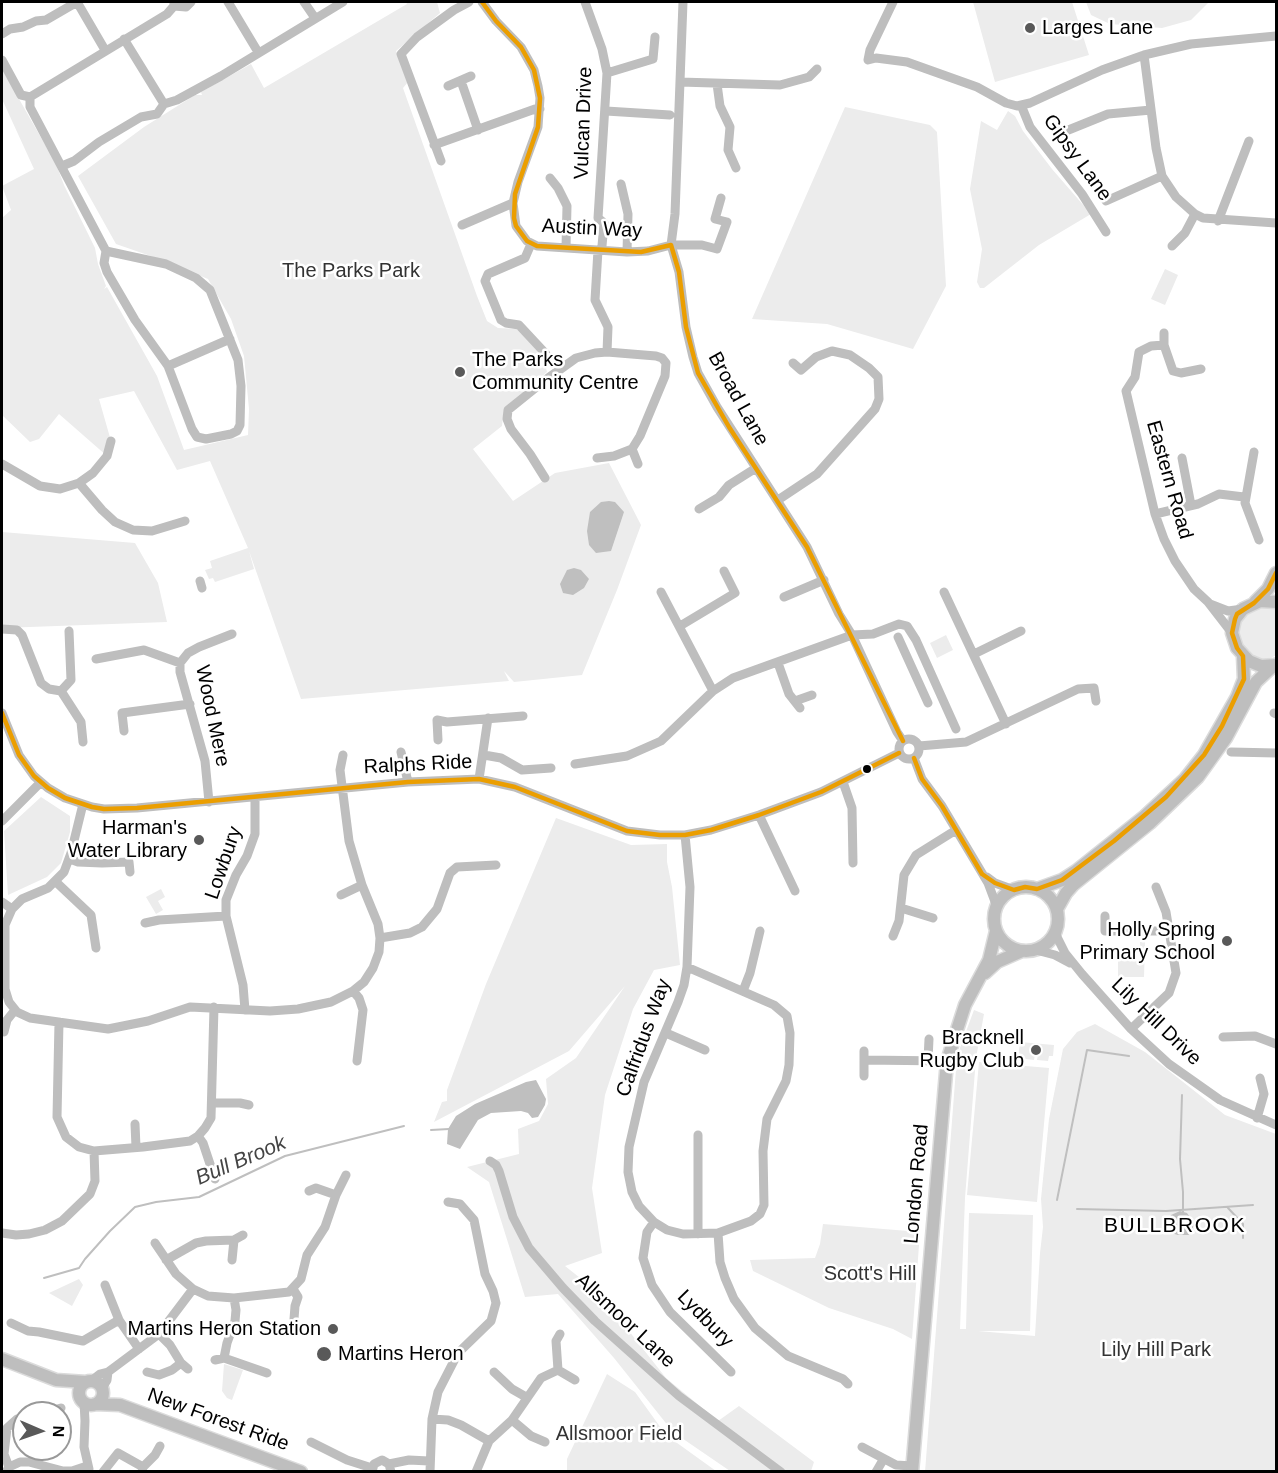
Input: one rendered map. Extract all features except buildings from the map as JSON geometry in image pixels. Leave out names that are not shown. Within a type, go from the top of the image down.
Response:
[{"type":"main road","points":[[1275,665],[1254,664],[1243,656],[1237,648],[1232,633],[1235,619],[1268,589],[1276,573]]},
{"type":"main road","points":[[1249,606],[1266,600],[1276,602]]},
{"type":"main road","points":[[1037,889],[1076,872],[1145,816],[1185,779],[1204,755],[1237,697],[1244,679],[1243,656]]},
{"type":"main road","points":[[1057,909],[1073,885],[1150,823],[1198,777],[1227,738],[1257,682],[1275,665]]},
{"type":"main road","points":[[1024,887],[1037,889],[1048,896],[1057,909],[1058,919],[1055,933],[1046,944],[1036,950],[1012,949],[1005,945],[996,930],[997,907],[1006,894],[1014,890],[1024,887]]},
{"type":"main road","name":"London Road","points":[[912,1469],[947,1061],[961,1015],[989,960],[996,930]]},
{"type":"main road","name":"London Road","points":[[979,978],[997,962],[1022,951]]},
{"type":"main road","points":[[2,1359],[56,1380],[89,1402],[101,1400],[95,1385]]},
{"type":"main road","points":[[56,1380],[95,1385]]},
{"type":"main road","points":[[89,1402],[79,1392],[95,1385]]},
{"type":"main road","name":"New Forest Ride","points":[[95,1385],[113,1396],[120,1404]]},
{"type":"main road","name":"New Forest Ride","points":[[89,1402],[120,1404],[299,1470]]},
{"type":"street","points":[[2,34],[10,29],[46,20],[77,2],[105,50]]},
{"type":"street","points":[[2,60],[21,95],[30,97],[167,14],[174,4],[186,7],[191,2]]},
{"type":"street","points":[[228,2],[258,52]]},
{"type":"street","points":[[304,2],[315,18]]},
{"type":"street","points":[[63,166],[141,117],[157,114],[164,104],[177,100],[221,76],[343,2]]},
{"type":"street","points":[[441,161],[401,54],[417,37],[469,2]]},
{"type":"street","name":"Austin Way","points":[[482,2],[496,21],[521,47],[534,70],[540,98],[538,127],[518,182],[513,203],[516,226],[531,244],[627,252],[648,251],[671,245],[702,245],[717,249],[727,222],[715,219],[722,198]]},
{"type":"street","name":"Vulcan Drive","points":[[585,2],[602,49],[607,73],[598,218],[603,223],[595,300],[608,327],[607,352]]},
{"type":"street","name":"Broad Lane","points":[[683,2],[675,214],[671,245],[679,272],[686,327],[698,373],[717,407],[807,547],[903,741]]},
{"type":"street","points":[[893,2],[870,50],[868,60],[876,58],[907,62],[977,87],[1011,105],[1030,103],[1102,70],[1144,55],[1191,44],[1276,36]]},
{"type":"street","points":[[607,73],[653,59],[656,37]]},
{"type":"street","points":[[124,39],[164,104]]},
{"type":"street","points":[[1144,55],[1162,176],[1176,196],[1195,214],[1203,218],[1218,221],[1276,223]]},
{"type":"street","points":[[680,82],[780,85],[809,77],[817,69]]},
{"type":"street","points":[[448,86],[471,76]]},
{"type":"street","points":[[461,81],[478,130]]},
{"type":"street","points":[[717,84],[720,106],[729,127],[728,150],[736,168]]},
{"type":"street","points":[[30,97],[30,107],[106,251],[104,262],[107,272],[135,320],[168,366],[188,420],[197,437],[206,439],[237,431],[240,425],[241,386],[238,360],[210,290],[196,278],[166,264],[106,251]]},
{"type":"street","name":"Gipsy Lane","points":[[1021,105],[1030,127],[1082,194],[1106,232]]},
{"type":"street","points":[[434,145],[540,109]]},
{"type":"street","points":[[1061,133],[1108,114],[1151,110]]},
{"type":"street","points":[[606,111],[670,116]]},
{"type":"street","points":[[1218,221],[1249,141]]},
{"type":"street","points":[[1106,201],[1162,176]]},
{"type":"street","points":[[550,178],[567,206],[566,248]]},
{"type":"street","points":[[621,184],[628,214],[627,252]]},
{"type":"street","points":[[462,225],[513,203]]},
{"type":"street","points":[[1172,246],[1185,233],[1195,214]]},
{"type":"street","points":[[531,244],[525,258],[488,274],[485,280],[501,320],[519,325],[546,354]]},
{"type":"street","points":[[1164,333],[1164,345],[1174,372],[1182,373],[1201,369]]},
{"type":"street","points":[[168,366],[230,339]]},
{"type":"street","name":"Eastern Road","points":[[1164,345],[1151,346],[1139,352],[1135,377],[1126,391],[1155,513],[1164,539],[1194,589],[1208,602],[1232,633]]},
{"type":"street","points":[[778,500],[817,474],[875,409],[879,399],[878,377],[870,368],[850,355],[832,351],[816,357],[801,370],[794,363]]},
{"type":"street","points":[[545,478],[530,453],[511,429],[507,419],[508,410],[576,358],[607,352],[662,358],[666,363],[665,376],[640,436],[632,449],[614,456],[597,458]]},
{"type":"street","points":[[2,464],[27,481],[60,489],[79,483],[104,460],[111,441]]},
{"type":"street","points":[[632,449],[638,464]]},
{"type":"street","points":[[1254,452],[1244,497],[1259,540]]},
{"type":"street","points":[[1182,458],[1191,505]]},
{"type":"street","points":[[699,509],[719,498],[729,485],[756,468]]},
{"type":"street","points":[[79,483],[115,522],[133,530],[152,531],[185,521]]},
{"type":"street","points":[[1155,513],[1191,505],[1219,494],[1244,497]]},
{"type":"street","points":[[680,626],[735,593],[723,571]]},
{"type":"street","points":[[784,597],[824,580]]},
{"type":"street","points":[[661,592],[713,691]]},
{"type":"street","points":[[944,592],[1006,724]]},
{"type":"street","points":[[1208,602],[1228,611],[1249,606]]},
{"type":"street","points":[[575,764],[627,756],[661,741],[713,691],[733,678],[852,635],[873,634],[898,624],[907,626],[916,640],[925,661],[936,703]]},
{"type":"street","points":[[2,628],[17,630],[22,635],[41,683],[48,689],[62,692],[81,722],[83,742]]},
{"type":"street","points":[[62,692],[71,680],[69,631]]},
{"type":"street","points":[[974,654],[1021,631]]},
{"type":"street","name":"Wood Mere","points":[[209,802],[205,761],[180,672],[180,663],[199,647],[232,634]]},
{"type":"street","points":[[898,637],[912,667],[956,729]]},
{"type":"street","points":[[96,659],[144,650],[180,663]]},
{"type":"street","points":[[912,667],[925,661]]},
{"type":"street","points":[[778,663],[789,694],[798,704],[812,695]]},
{"type":"street","points":[[919,746],[919,753],[914,758],[907,760],[899,753],[898,748],[903,741],[912,740],[919,746],[966,741],[1078,689],[1094,688],[1096,701]]},
{"type":"street","points":[[124,731],[122,713],[190,704]]},
{"type":"street","name":"Ralphs Ride","points":[[2,712],[19,755],[28,769],[41,782],[60,795],[82,804],[104,809],[255,798],[408,782],[479,779],[515,788],[627,831],[660,835],[685,835],[711,830],[759,815],[821,792],[899,753]]},
{"type":"street","points":[[438,740],[437,720],[447,722],[523,716]]},
{"type":"street","points":[[479,779],[488,718]]},
{"type":"street","points":[[401,752],[408,774],[408,782]]},
{"type":"street","points":[[1231,752],[1276,753]]},
{"type":"street","points":[[484,755],[501,758],[522,770],[551,768]]},
{"type":"street","points":[[82,804],[70,859],[64,872],[56,882],[22,900],[12,909],[5,925],[4,989],[15,1010],[30,1018],[108,1029],[148,1021],[190,1007],[245,1010],[298,1009],[331,1002],[353,991],[364,982],[379,952],[380,938],[376,916],[362,885],[349,841],[340,770],[343,756]]},
{"type":"street","points":[[914,758],[922,779],[991,889],[997,907]]},
{"type":"street","points":[[2,821],[41,782]]},
{"type":"street","points":[[843,782],[852,808],[853,863]]},
{"type":"street","name":"Lowbury","points":[[245,1010],[243,985],[225,916],[226,900],[230,888],[247,856],[255,834],[255,798]]},
{"type":"street","points":[[759,815],[795,891]]},
{"type":"street","points":[[893,936],[901,908],[904,875],[916,855],[956,830]]},
{"type":"street","name":"Calfridus Way","points":[[685,835],[690,887],[687,968],[684,984],[666,1033],[644,1082],[629,1147],[628,1172],[632,1192],[639,1206],[654,1222],[667,1230],[683,1234],[718,1233],[751,1221],[760,1214],[764,1205],[763,1151],[767,1119],[786,1081],[790,1033],[787,1016],[774,1005],[687,968]]},
{"type":"street","points":[[70,859],[102,864],[129,862],[130,872]]},
{"type":"street","points":[[380,938],[410,933],[422,927],[436,909],[450,873],[457,867],[496,865]]},
{"type":"street","points":[[982,874],[995,883],[1014,890]]},
{"type":"street","points":[[56,882],[91,915],[96,948]]},
{"type":"street","points":[[341,895],[362,885]]},
{"type":"street","points":[[1131,1029],[1169,993],[1176,973],[1166,912],[1156,887]]},
{"type":"street","points":[[2,902],[12,909]]},
{"type":"street","points":[[901,908],[933,918]]},
{"type":"street","points":[[145,923],[225,916]]},
{"type":"street","points":[[1105,916],[1105,931],[1169,931]]},
{"type":"street","points":[[743,991],[753,963],[760,931]]},
{"type":"street","name":"Lily Hill Drive","points":[[1055,933],[1065,953],[1131,1029],[1186,1078],[1220,1100],[1276,1125]]},
{"type":"street","name":"Lily Hill Drive","points":[[1036,950],[1062,958],[1079,970]]},
{"type":"street","points":[[353,991],[359,998],[363,1010],[357,1061]]},
{"type":"street","points":[[59,1022],[57,1117],[66,1137],[80,1147],[94,1151],[136,1147],[190,1141],[198,1136],[211,1118],[214,1007]]},
{"type":"street","points":[[3,1032],[7,1020],[15,1010]]},
{"type":"street","points":[[666,1033],[705,1050]]},
{"type":"street","points":[[1223,1037],[1255,1036],[1276,1044]]},
{"type":"street","points":[[928,1060],[929,1039]]},
{"type":"street","points":[[864,1076],[864,1055],[947,1061]]},
{"type":"street","points":[[1257,1118],[1264,1094],[1260,1078]]},
{"type":"street","points":[[213,1103],[249,1105]]},
{"type":"street","points":[[135,1124],[136,1147]]},
{"type":"street","points":[[698,1135],[698,1233]]},
{"type":"street","points":[[198,1136],[203,1143],[215,1179]]},
{"type":"street","points":[[2,1233],[29,1234],[45,1230],[62,1221],[90,1194],[94,1181],[94,1151]]},
{"type":"street","name":"Allsmoor Lane","points":[[490,1161],[494,1162],[500,1171],[513,1217],[529,1248],[563,1288],[595,1321],[674,1391],[781,1472]]},
{"type":"street","points":[[155,1243],[176,1274],[193,1288],[208,1296],[234,1298],[264,1293],[284,1293],[293,1289],[301,1279],[311,1248],[326,1227],[336,1195],[346,1175]]},
{"type":"street","points":[[309,1191],[316,1188],[336,1195]]},
{"type":"street","points":[[311,1442],[372,1470],[379,1461],[384,1461],[390,1468],[409,1460],[430,1468],[432,1419],[435,1401],[443,1379],[458,1353],[491,1321],[496,1303],[485,1274],[474,1221],[460,1204],[448,1202]]},
{"type":"street","name":"Lydbury","points":[[654,1222],[647,1232],[644,1245],[645,1265],[652,1285],[670,1312],[731,1372]]},
{"type":"street","points":[[718,1233],[720,1262],[724,1278],[734,1299],[755,1328],[788,1356],[843,1379],[848,1384]]},
{"type":"street","points":[[166,1260],[196,1243],[234,1240],[243,1235]]},
{"type":"street","points":[[232,1260],[234,1240]]},
{"type":"street","points":[[105,1285],[119,1320],[139,1349]]},
{"type":"street","points":[[95,1385],[107,1380],[108,1372],[159,1334],[193,1288]]},
{"type":"street","points":[[293,1289],[298,1297],[294,1319]]},
{"type":"street","points":[[234,1298],[235,1321],[220,1359],[267,1374]]},
{"type":"street","points":[[11,1323],[28,1331],[83,1341],[119,1320]]},
{"type":"street","points":[[147,1372],[159,1375],[185,1366],[159,1334]]},
{"type":"street","points":[[558,1370],[556,1341],[560,1334]]},
{"type":"street","points":[[558,1370],[575,1380]]},
{"type":"street","points":[[476,1472],[489,1441],[512,1420],[526,1397],[542,1378],[558,1370]]},
{"type":"street","points":[[494,1372],[526,1397]]},
{"type":"street","points":[[12,1424],[7,1428],[4,1454],[8,1469],[21,1462],[29,1462],[63,1471],[89,1469],[83,1439],[89,1402]]},
{"type":"street","points":[[432,1419],[448,1420],[461,1425],[489,1441]]},
{"type":"street","points":[[512,1420],[531,1436],[545,1442]]},
{"type":"street","points":[[103,1472],[118,1453],[143,1469],[160,1446]]},
{"type":"street","points":[[862,1447],[883,1460],[912,1469]]},
{"type":"street","points":[[876,1472],[883,1460]]},
{"type":"green space","name":"The Parks Park","points":[[406,2],[437,2],[440,13],[396,51],[408,82],[403,88],[477,296],[487,321],[498,328],[518,329],[543,357],[547,372],[504,408],[502,426],[473,449],[513,501],[555,473],[609,463],[641,525],[582,675],[514,682],[504,671],[509,681],[301,699],[249,551],[254,569],[215,582],[213,578],[209,579],[205,570],[212,568],[210,561],[248,548],[210,461],[177,470],[134,391],[99,399],[111,441],[107,456],[59,414],[39,439],[30,442],[2,415],[2,218],[11,210],[2,186],[34,169],[2,99],[2,69],[56,164],[95,248],[106,286],[104,289],[107,287],[157,376],[184,450],[248,435],[249,409],[244,356],[231,319],[208,279],[116,244],[78,176],[144,127],[195,95],[202,95],[201,92],[251,64],[264,88],[407,4]]},
{"type":"green space","name":"Larges Lane","points":[[973,2],[1072,2],[1089,55],[995,82]]},
{"type":"green space","points":[[1086,2],[1209,2],[1191,20],[1162,28],[1110,24],[1091,15]]},
{"type":"green space","points":[[845,107],[930,125],[937,132],[946,286],[913,349],[827,324],[752,319]]},
{"type":"green space","points":[[1008,111],[1015,116],[1023,131],[1052,169],[1091,214],[1039,245],[984,288],[980,288],[977,282],[982,249],[970,189],[981,121],[997,130]]},
{"type":"green space","points":[[1165,269],[1178,275],[1165,305],[1151,299]]},
{"type":"green space","points":[[2,532],[135,543],[158,583],[167,622],[2,628]]},
{"type":"green space","points":[[1264,605],[1276,608],[1276,655],[1268,660],[1256,660],[1245,652],[1237,635],[1238,623],[1245,613]]},
{"type":"green space","points":[[946,635],[953,650],[937,658],[930,643]]},
{"type":"green space","points":[[41,797],[70,816],[70,832],[61,863],[47,877],[8,895],[4,831]]},
{"type":"green space","points":[[556,818],[631,845],[667,844],[667,862],[672,887],[680,965],[654,970],[633,1009],[605,1095],[592,1188],[602,1253],[565,1266],[599,1293],[666,1378],[718,1421],[739,1406],[814,1462],[811,1471],[730,1471],[673,1432],[614,1358],[558,1294],[525,1297],[489,1182],[467,1167],[519,1154],[518,1129],[539,1121],[548,1104],[546,1079],[576,1058],[625,986],[569,1051],[434,1122],[442,1102],[447,1101],[447,1090],[486,984]]},
{"type":"green space","points":[[161,889],[165,897],[158,901],[163,910],[156,914],[146,897]]},
{"type":"green space","points":[[1140,942],[1145,942],[1144,977],[1118,977],[1118,960],[1140,960]]},
{"type":"green space","name":"Lily Hill Park","points":[[974,1010],[984,1014],[976,1058],[965,1198],[960,1329],[966,1329],[969,1213],[1033,1215],[1030,1331],[978,1331],[1035,1336],[1043,1227],[1041,1199],[1049,1119],[1063,1049],[1077,1032],[1095,1024],[1145,1052],[1225,1115],[1276,1134],[1276,1471],[925,1472],[957,1056]]},
{"type":"green space","name":"Bracknell Rugby Club","points":[[1020,1042],[1054,1045],[1053,1056],[1049,1056],[1048,1061],[1037,1060],[1038,1055],[1035,1054],[1034,1060],[1018,1058]]},
{"type":"green space","points":[[979,1062],[1049,1068],[1037,1202],[967,1195]]},
{"type":"green space","name":"Scott's Hill","points":[[823,1224],[920,1232],[912,1339],[893,1329],[829,1308],[753,1271],[750,1260],[815,1258]]},
{"type":"green space","points":[[79,1279],[83,1285],[72,1306],[49,1293]]},
{"type":"green space","points":[[224,1364],[243,1370],[232,1400],[227,1398],[222,1391]]},
{"type":"green space","name":"Allsmoor Field","points":[[607,1374],[635,1392],[666,1435],[716,1471],[567,1471],[567,1459]]},
{"type":"shaded area","points":[[601,502],[615,502],[624,512],[611,551],[596,553],[589,545],[587,531],[590,512]]},
{"type":"shaded area","points":[[574,568],[581,570],[589,579],[584,588],[573,595],[563,593],[560,584],[567,570]]},
{"type":"shaded area","points":[[536,1080],[546,1099],[538,1117],[532,1118],[528,1113],[521,1111],[491,1113],[478,1120],[460,1149],[447,1144],[448,1129],[456,1116],[475,1104],[526,1082]]},
{"type":"shaded area","points":[[1180,1211],[1187,1213],[1195,1224],[1189,1235],[1168,1232],[1167,1225],[1171,1215]]},
{"type":"waterway","points":[[1057,1200],[1087,1050],[1129,1056]]},
{"type":"waterway","points":[[1182,1095],[1180,1159],[1183,1212]]},
{"type":"waterway","name":"Bull Brook","points":[[44,1278],[79,1268],[110,1231],[135,1207],[199,1197],[285,1156],[404,1126]]},
{"type":"waterway","name":"Bull Brook","points":[[431,1130],[449,1129]]},
{"type":"waterway","points":[[1077,1209],[1166,1211],[1253,1205]]},
{"type":"waterway","points":[[1228,1208],[1243,1224],[1243,1238]]},
{"type":"transit line","points":[[482,2],[496,21],[521,47],[534,70],[540,98],[538,127],[515,194],[516,226],[527,241],[537,246],[641,252],[671,245],[679,272],[686,327],[698,373],[729,427],[807,547],[903,741]]},
{"type":"transit line","points":[[914,758],[922,779],[942,806],[982,874],[995,883],[1014,890],[1025,887],[1037,889],[1062,880],[1114,841],[1166,797],[1204,755],[1222,726],[1244,679],[1243,656],[1237,648],[1232,633],[1235,619],[1237,614],[1254,603],[1268,589],[1276,573]]},
{"type":"transit line","points":[[2,713],[19,755],[34,776],[65,798],[92,807],[137,808],[408,782],[479,779],[515,787],[627,831],[660,835],[685,835],[711,830],[759,815],[821,792],[899,753]]},
{"type":"place","name":"Larges Lane","points":[[1030,28]]},
{"type":"place","name":"The Parks Community Centre","points":[[460,372]]},
{"type":"place","name":"Harman's Water Library","points":[[199,840]]},
{"type":"place","name":"Holly Spring Primary School","points":[[1227,941]]},
{"type":"place","name":"Bracknell Rugby Club","points":[[1036,1050]]},
{"type":"place","name":"Martins Heron Station","points":[[333,1329]]},
{"type":"place","name":"Martins Heron","points":[[324,1354]]},
{"type":"district","name":"BULLBROOK","points":[[1175,1226]]}]
